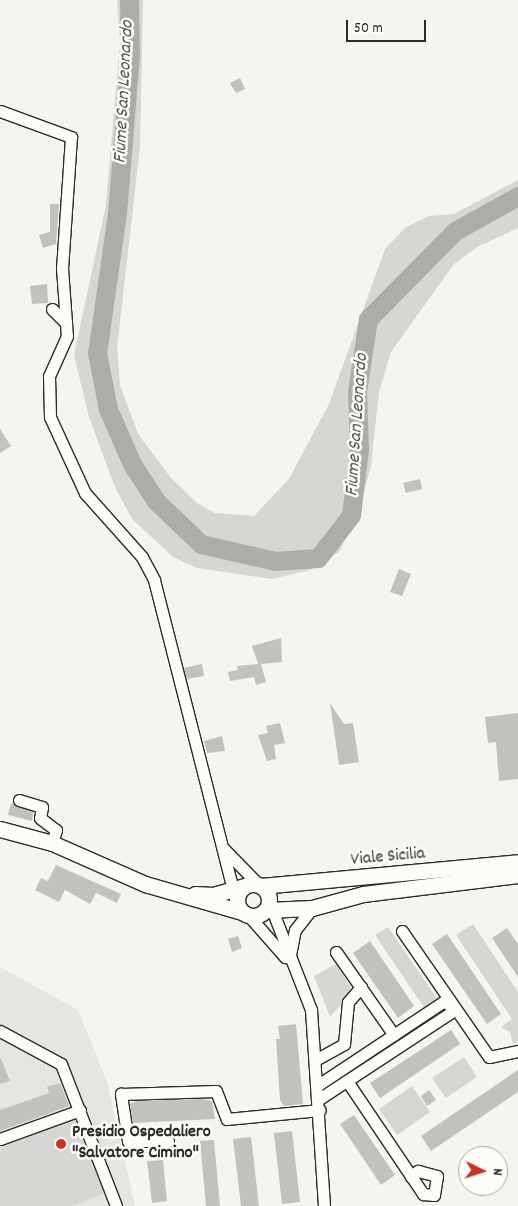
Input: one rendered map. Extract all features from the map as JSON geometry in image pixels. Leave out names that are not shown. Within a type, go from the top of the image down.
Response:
[{"type":"main road","points":[[0,829],[52,844],[124,876],[184,893],[246,897]]},
{"type":"main road","name":"Viale Sicilia","points":[[246,897],[518,862]]},
{"type":"main road","name":"Viale Sicilia","points":[[246,897],[268,907],[312,908],[363,894],[518,875]]},
{"type":"main road","points":[[184,893],[246,897],[268,907]]},
{"type":"street","points":[[0,111],[71,137],[62,268],[66,323],[62,350],[49,376],[50,418],[85,494],[142,557],[154,580],[219,842],[246,897],[295,971]]},
{"type":"street","points":[[52,309],[66,323]]},
{"type":"street","points":[[19,800],[42,807],[40,818],[56,830],[52,844]]},
{"type":"street","points":[[219,842],[246,897]]},
{"type":"street","points":[[268,907],[311,1010],[317,1058],[324,1206]]},
{"type":"street","points":[[290,959],[295,930],[312,908]]},
{"type":"street","points":[[402,931],[490,1057],[518,1050]]},
{"type":"street","points":[[336,952],[394,1035]]},
{"type":"street","points":[[317,1058],[344,1044],[348,1002],[361,987]]},
{"type":"street","points":[[318,1085],[443,1002],[452,1005]]},
{"type":"street","points":[[168,1141],[128,1141],[121,1094],[216,1091],[227,1118],[319,1104],[347,1081],[450,1013],[452,1005]]},
{"type":"street","points":[[0,1031],[58,1060],[80,1110],[112,1205]]},
{"type":"street","points":[[347,1081],[411,1176]]},
{"type":"street","points":[[0,1139],[80,1110]]},
{"type":"street","points":[[318,1206],[322,1172]]},
{"type":"shaded area","points":[[117,0],[143,0],[140,146],[117,349],[120,385],[138,434],[171,478],[198,504],[215,513],[254,516],[289,479],[329,404],[385,249],[406,227],[429,216],[454,214],[518,180],[518,228],[479,246],[454,264],[391,352],[379,392],[371,466],[359,510],[339,552],[310,570],[272,579],[197,568],[173,557],[132,519],[114,485],[89,417],[74,355],[106,205],[120,41]]},
{"type":"shaded area","points":[[473,924],[518,992],[518,1041],[513,1044],[510,1032],[501,1027],[512,1019],[456,935]]},
{"type":"shaded area","points":[[388,927],[438,1000],[425,1009],[375,935]]},
{"type":"shaded area","points":[[336,964],[353,991],[330,1017],[314,976]]},
{"type":"shaded area","name":"Presidio Ospedaliero \"Salvatore Cimino\"","points":[[0,967],[78,1010],[107,1082],[135,1206],[0,1206]]},
{"type":"shaded area","points":[[464,1057],[477,1077],[446,1098],[432,1078]]},
{"type":"shaded area","points":[[412,1086],[430,1112],[397,1135],[379,1109]]},
{"type":"shaded area","points":[[73,1116],[104,1193],[73,1206],[0,1206],[0,1143]]},
{"type":"building","points":[[240,78],[245,89],[236,93],[230,83]]},
{"type":"building","points":[[50,204],[59,204],[56,244],[43,248],[39,235],[50,232]]},
{"type":"building","points":[[47,284],[48,303],[32,304],[30,286]]},
{"type":"building","points":[[0,429],[11,446],[0,453]]},
{"type":"building","points":[[420,479],[422,489],[406,493],[403,483]]},
{"type":"building","points":[[399,569],[411,574],[402,596],[390,592]]},
{"type":"building","points":[[281,638],[282,662],[261,664],[266,682],[256,685],[254,677],[230,681],[228,672],[238,670],[237,666],[258,664],[252,646]]},
{"type":"building","points":[[202,664],[204,676],[187,679],[184,668]]},
{"type":"building","points":[[330,703],[344,724],[353,723],[359,762],[339,765]]},
{"type":"building","points":[[518,713],[518,779],[499,781],[496,742],[488,743],[485,717]]},
{"type":"building","points":[[280,723],[285,743],[274,745],[276,759],[267,761],[258,735],[268,733],[266,726]]},
{"type":"building","points":[[222,736],[225,751],[207,753],[204,741]]},
{"type":"building","points":[[11,803],[33,812],[32,821],[8,815]]},
{"type":"building","points":[[56,865],[121,894],[117,903],[96,893],[90,904],[65,890],[59,902],[35,890],[41,878],[48,881]]},
{"type":"building","points":[[507,928],[518,944],[518,977],[492,938]]},
{"type":"building","points":[[447,934],[501,1014],[487,1024],[432,944]]},
{"type":"building","points":[[238,936],[242,948],[232,952],[228,939]]},
{"type":"building","points":[[370,941],[414,1006],[398,1018],[353,953]]},
{"type":"building","points":[[296,1024],[303,1104],[284,1106],[280,1100],[276,1039],[280,1039],[278,1026]]},
{"type":"building","points":[[451,1030],[460,1044],[380,1098],[370,1083]]},
{"type":"building","points":[[0,1057],[10,1081],[0,1084]]},
{"type":"building","points":[[518,1070],[518,1092],[431,1151],[421,1136]]},
{"type":"building","points":[[60,1083],[69,1106],[0,1131],[0,1110],[49,1093],[47,1087]]},
{"type":"building","points":[[429,1090],[436,1100],[427,1106],[421,1096]]},
{"type":"building","points":[[200,1099],[212,1101],[215,1119],[133,1123],[130,1104],[136,1101]]},
{"type":"building","points":[[354,1115],[395,1175],[381,1185],[340,1124]]},
{"type":"building","points":[[292,1131],[300,1202],[282,1204],[274,1133]]},
{"type":"building","points":[[251,1137],[259,1206],[241,1206],[233,1139]]},
{"type":"building","points":[[214,1140],[220,1206],[206,1206],[200,1141]]},
{"type":"building","points":[[163,1160],[167,1201],[152,1203],[147,1161]]},
{"type":"waterway","name":"Fiume San Leonardo","points":[[129,0],[130,55],[117,213],[97,353],[108,409],[132,464],[156,501],[201,544],[275,561],[318,558],[351,515],[359,449],[357,391],[368,319],[455,231],[518,196]]},
{"type":"place","name":"Presidio Ospedaliero \"Salvatore Cimino\"","points":[[61,1144]]}]
